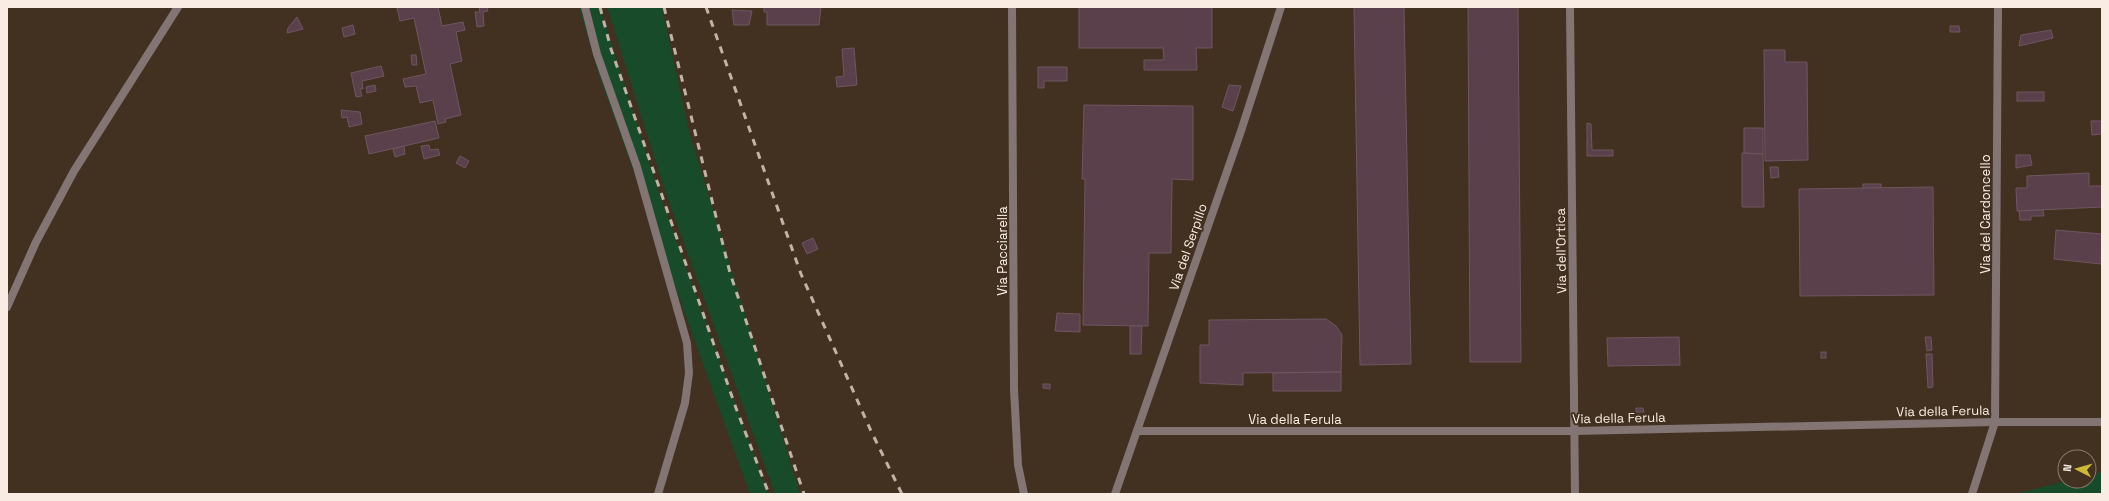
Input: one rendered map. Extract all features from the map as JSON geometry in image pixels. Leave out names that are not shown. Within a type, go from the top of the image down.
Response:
[{"type":"street","points":[[7,307],[36,242],[74,171],[178,7]]},
{"type":"street","points":[[585,7],[597,54],[637,167],[687,343],[689,373],[685,403],[658,494]]},
{"type":"street","name":"Via Pacciarella","points":[[1012,7],[1014,389],[1018,465],[1024,494]]},
{"type":"street","name":"Via del Serpillo","points":[[1115,494],[1241,131],[1281,7]]},
{"type":"street","name":"Via dell'Ortica","points":[[1570,7],[1575,494]]},
{"type":"street","name":"Via del Cardoncello","points":[[1972,494],[1995,422],[1998,7]]},
{"type":"street","name":"Via della Ferula","points":[[1137,431],[1574,431],[1995,422],[2102,422]]},
{"type":"green space","points":[[579,7],[600,7],[658,190],[768,494],[750,494],[599,75]]},
{"type":"green space","points":[[607,7],[662,7],[689,131],[800,494],[775,494],[664,188]]},
{"type":"green space","points":[[2102,472],[2102,494],[2015,494],[2057,483],[2057,489],[2097,489],[2097,473]]},
{"type":"building","points":[[438,7],[442,26],[463,22],[465,30],[456,32],[462,61],[450,64],[461,115],[445,119],[446,122],[438,124],[433,100],[420,103],[416,86],[405,87],[403,79],[426,74],[414,18],[400,21],[397,8]]},
{"type":"building","points":[[479,7],[487,7],[488,11],[483,12],[484,26],[477,27],[475,12],[480,12]]},
{"type":"building","points":[[764,7],[821,7],[819,25],[767,25],[767,12],[764,12]]},
{"type":"building","points":[[1079,7],[1212,7],[1212,48],[1196,48],[1197,70],[1144,70],[1144,60],[1164,60],[1163,48],[1079,48]]},
{"type":"building","points":[[1354,7],[1404,7],[1411,364],[1360,365]]},
{"type":"building","points":[[1468,7],[1518,7],[1521,362],[1470,362]]},
{"type":"building","points":[[732,10],[752,11],[749,25],[734,25]]},
{"type":"building","points":[[297,17],[303,29],[287,33],[288,28]]},
{"type":"building","points":[[353,25],[355,34],[344,37],[342,28]]},
{"type":"building","points":[[1950,26],[1959,26],[1960,32],[1950,32]]},
{"type":"building","points":[[2051,30],[2053,38],[2019,46],[2021,35]]},
{"type":"building","points":[[854,48],[857,85],[837,87],[836,77],[844,76],[842,49]]},
{"type":"building","points":[[1764,50],[1785,50],[1785,62],[1807,62],[1808,160],[1765,161]]},
{"type":"building","points":[[411,55],[416,55],[417,65],[412,65]]},
{"type":"building","points":[[381,66],[384,76],[362,81],[363,89],[360,89],[362,96],[356,97],[351,73]]},
{"type":"building","points":[[1038,67],[1067,67],[1067,81],[1044,81],[1044,88],[1038,88]]},
{"type":"building","points":[[375,85],[376,91],[367,93],[366,87]]},
{"type":"building","points":[[1229,85],[1241,86],[1233,111],[1222,107]]},
{"type":"building","points":[[2017,92],[2044,92],[2044,101],[2017,101]]},
{"type":"building","points":[[1084,105],[1193,106],[1193,180],[1172,179],[1171,253],[1149,253],[1148,326],[1083,325],[1085,179],[1082,179]]},
{"type":"building","points":[[341,110],[360,112],[362,124],[349,127],[347,117],[342,118]]},
{"type":"building","points":[[435,121],[439,138],[369,154],[365,136]]},
{"type":"building","points":[[2091,121],[2102,121],[2102,134],[2092,135]]},
{"type":"building","points":[[1587,123],[1591,124],[1592,150],[1613,150],[1613,156],[1587,156]]},
{"type":"building","points":[[1744,128],[1763,128],[1763,154],[1744,153]]},
{"type":"building","points":[[429,145],[430,150],[438,149],[440,155],[424,159],[421,146]]},
{"type":"building","points":[[404,146],[405,154],[395,157],[393,149]]},
{"type":"building","points":[[1742,153],[1763,154],[1764,207],[1742,207]]},
{"type":"building","points":[[2016,155],[2030,155],[2032,165],[2016,168]]},
{"type":"building","points":[[460,156],[469,161],[465,168],[456,163]]},
{"type":"building","points":[[1770,167],[1778,167],[1779,177],[1771,178]]},
{"type":"building","points":[[2089,173],[2089,186],[2102,186],[2102,207],[2017,211],[2016,188],[2027,188],[2027,176]]},
{"type":"building","points":[[1863,184],[1881,184],[1881,188],[1863,188]]},
{"type":"building","points":[[1933,187],[1934,295],[1800,296],[1799,189]]},
{"type":"building","points":[[2043,210],[2044,216],[2031,216],[2031,220],[2020,220],[2019,211]]},
{"type":"building","points":[[2056,230],[2102,234],[2101,264],[2054,259]]},
{"type":"building","points":[[813,238],[818,249],[807,254],[802,243]]},
{"type":"building","points":[[1057,313],[1080,314],[1080,332],[1055,331]]},
{"type":"building","points":[[1326,319],[1336,326],[1342,335],[1341,372],[1243,373],[1243,385],[1200,383],[1200,345],[1209,345],[1209,320]]},
{"type":"building","points":[[1130,326],[1142,326],[1141,354],[1130,354]]},
{"type":"building","points":[[1679,337],[1680,365],[1608,366],[1607,338]]},
{"type":"building","points":[[1925,337],[1931,337],[1932,350],[1927,351]]},
{"type":"building","points":[[1821,352],[1826,352],[1826,358],[1821,358]]},
{"type":"building","points":[[1926,354],[1932,354],[1933,387],[1928,388]]},
{"type":"building","points":[[1341,372],[1341,391],[1273,391],[1273,373]]},
{"type":"building","points":[[1043,384],[1050,384],[1050,389],[1043,388]]},
{"type":"building","points":[[1636,408],[1643,408],[1644,412],[1636,412]]},
{"type":"railway","points":[[600,7],[611,49],[736,408],[769,494]]},
{"type":"railway","points":[[664,7],[730,273],[804,494]]},
{"type":"railway","points":[[706,7],[801,274],[871,431],[902,494]]}]
